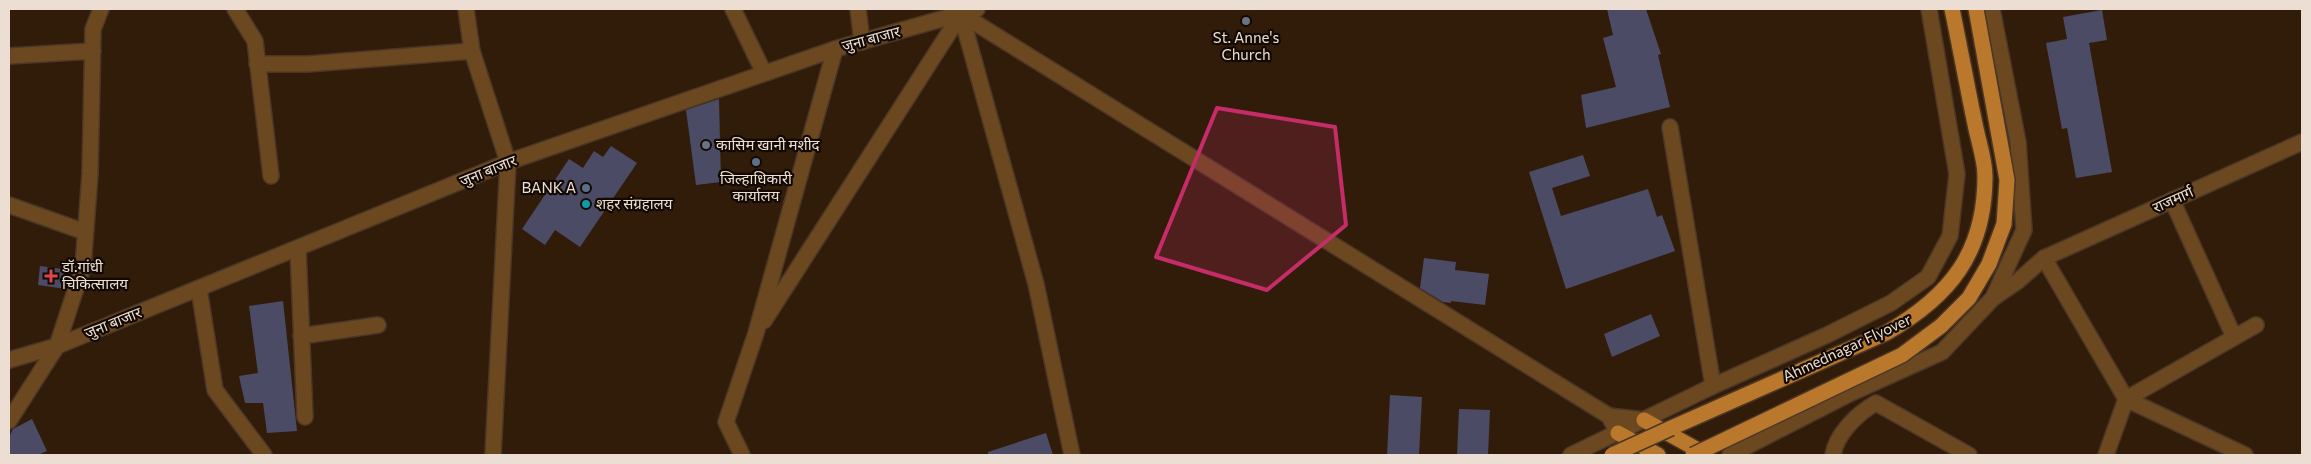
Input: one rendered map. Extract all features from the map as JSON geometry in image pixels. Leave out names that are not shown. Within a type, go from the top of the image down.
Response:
[{"type":"highway","name":"Ahmednagar Flyover","points":[[1612,455],[1886,333],[1915,316],[1946,288],[1968,257],[1980,223],[1985,175],[1952,9]]},
{"type":"highway","name":"Ahmednagar Flyover","points":[[1693,455],[1902,355],[1941,326],[1969,298],[1989,264],[2004,224],[2007,180],[1976,9]]},
{"type":"highway","points":[[1644,420],[1707,455]]},
{"type":"highway","points":[[1618,433],[1658,455]]},
{"type":"street","points":[[9,421],[57,346],[83,267],[90,174],[93,28],[101,9]]},
{"type":"street","points":[[235,9],[255,41],[271,176]]},
{"type":"street","points":[[466,9],[472,51],[508,162],[493,455]]},
{"type":"street","points":[[733,9],[764,73]]},
{"type":"street","points":[[858,9],[862,42]]},
{"type":"street","name":"जुना बाजार","points":[[9,360],[57,346],[508,162],[835,49],[960,11],[977,9]]},
{"type":"street","points":[[1571,455],[1713,386],[1827,335],[1883,307],[1928,277],[1950,236],[1957,174],[1929,9]]},
{"type":"street","points":[[1730,455],[1849,394],[1942,352],[1993,298],[2024,230],[2018,142],[1992,9]]},
{"type":"street","points":[[756,333],[960,11]]},
{"type":"street","points":[[960,11],[1609,416],[1644,420]]},
{"type":"street","points":[[960,11],[1036,284],[1072,455]]},
{"type":"street","points":[[742,455],[726,422],[756,333],[835,49]]},
{"type":"street","points":[[9,56],[92,51]]},
{"type":"street","points":[[258,64],[308,64],[472,51]]},
{"type":"street","points":[[1670,127],[1713,386]]},
{"type":"street","name":"राजमार्ग","points":[[1993,298],[2018,281],[2044,258],[2302,142]]},
{"type":"street","points":[[2172,200],[2234,337]]},
{"type":"street","points":[[9,205],[86,232]]},
{"type":"street","points":[[298,249],[305,417]]},
{"type":"street","points":[[2044,258],[2126,399],[2246,455]]},
{"type":"street","points":[[199,289],[215,390],[264,455]]},
{"type":"street","points":[[2106,455],[2126,399],[2256,325]]},
{"type":"street","points":[[302,336],[378,326]]},
{"type":"street","points":[[1833,455],[1834,447],[1860,412],[1876,404],[1969,455]]},
{"type":"street","points":[[1609,416],[1618,433]]},
{"type":"highlighted area","points":[[1217,108],[1335,127],[1346,225],[1267,290],[1156,257]]},
{"type":"building","points":[[1607,9],[1646,9],[1661,54],[1658,55],[1670,107],[1586,128],[1581,95],[1616,87],[1603,38],[1613,35]]},
{"type":"building","points":[[2102,10],[2107,40],[2089,43],[2112,172],[2076,178],[2067,128],[2062,129],[2046,43],[2067,39],[2063,17]]},
{"type":"building","name":"कासिम खानी मशीद","points":[[719,99],[721,182],[696,185],[686,110]]},
{"type":"building","points":[[611,146],[637,163],[580,247],[555,230],[545,245],[522,229],[569,159],[583,168],[594,151],[603,157]]},
{"type":"building","points":[[1583,155],[1590,176],[1552,188],[1561,216],[1648,189],[1657,217],[1662,215],[1675,251],[1566,289],[1529,172]]},
{"type":"building","points":[[1424,258],[1456,262],[1455,270],[1489,274],[1485,305],[1451,301],[1451,303],[1443,302],[1420,288]]},
{"type":"building","points":[[40,266],[69,270],[66,289],[38,285]]},
{"type":"building","points":[[283,301],[297,431],[267,433],[263,403],[245,403],[239,376],[258,373],[249,306]]},
{"type":"building","points":[[1651,314],[1660,336],[1612,357],[1604,334]]},
{"type":"building","points":[[1390,395],[1422,397],[1419,455],[1387,455]]},
{"type":"building","points":[[1459,409],[1490,410],[1488,455],[1457,455]]},
{"type":"building","points":[[32,419],[47,451],[38,455],[9,455],[9,437],[13,429]]},
{"type":"building","points":[[1046,433],[1053,455],[988,455],[988,452]]},
{"type":"place","name":"St. Anne's Church","points":[[1246,21]]},
{"type":"place","name":"कासिम खानी मशीद","points":[[706,145]]},
{"type":"place","name":"जिल्हाधिकारी कार्यालय","points":[[756,162]]},
{"type":"place","name":"BANK A","points":[[586,188]]},
{"type":"place","name":"शहर संग्रहालय","points":[[586,204]]},
{"type":"place","name":"डॉ.गांधी चिकित्सालय","points":[[51,276]]}]
